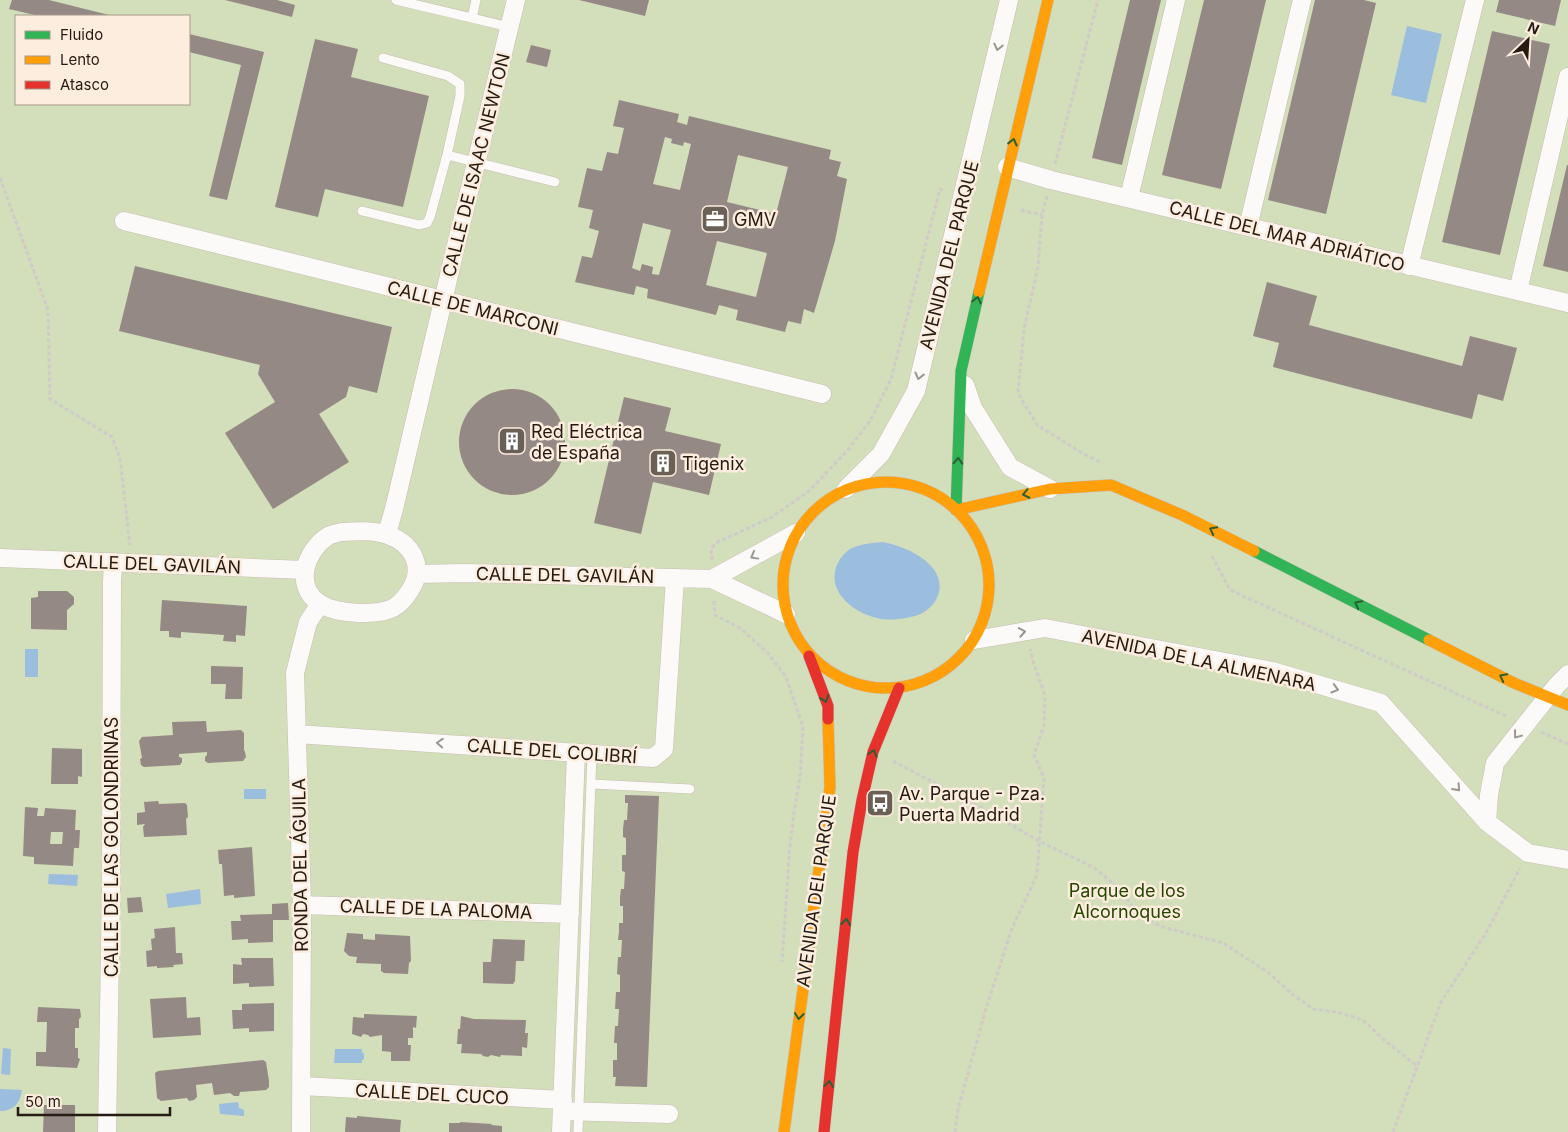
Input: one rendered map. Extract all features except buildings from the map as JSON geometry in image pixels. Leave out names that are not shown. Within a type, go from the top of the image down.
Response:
[{"type":"street","name":"CALLE DE ISAAC NEWTON","points":[[387,534],[516,0]]},
{"type":"street","name":"AVENIDA DEL PARQUE","points":[[846,489],[881,454],[916,392],[1009,0]]},
{"type":"street","name":"AVENIDA DEL PARQUE","points":[[956,510],[961,371],[998,204],[1048,0]]},
{"type":"street","points":[[1129,198],[1176,0]]},
{"type":"street","points":[[1248,227],[1302,0]]},
{"type":"street","points":[[1409,266],[1475,0]]},
{"type":"street","points":[[1518,291],[1568,77]]},
{"type":"street","name":"CALLE DEL MAR ADRIÁTICO","points":[[1007,167],[1051,180],[1568,303]]},
{"type":"street","name":"CALLE DE MARCONI","points":[[124,221],[822,394]]},
{"type":"street","points":[[961,371],[973,408],[1010,466],[1050,489]]},
{"type":"street","points":[[873,482],[901,483],[928,491],[945,500],[956,510],[972,528],[985,555],[989,584],[986,613],[974,640],[954,663],[928,679],[899,688],[866,687],[834,675],[808,653],[795,635],[786,614],[782,590],[784,566],[796,534],[817,507],[846,489],[873,482]]},
{"type":"street","points":[[956,510],[1050,489],[1111,485],[1182,515],[1514,683],[1568,705]]},
{"type":"street","points":[[342,532],[387,534],[401,541],[411,551],[416,561],[417,574],[413,586],[399,604],[388,611],[372,613],[349,612],[333,610],[320,604],[310,595],[305,583],[304,570],[318,544],[329,535],[342,532]]},
{"type":"street","name":"CALLE DEL GAVILÁN","points":[[712,579],[796,534]]},
{"type":"street","name":"CALLE DEL GAVILÁN","points":[[0,558],[304,570]]},
{"type":"street","name":"CALLE DE LAS GOLONDRINAS","points":[[107,1132],[112,882],[113,562]]},
{"type":"street","name":"CALLE DEL GAVILÁN","points":[[417,574],[712,579],[786,614]]},
{"type":"street","name":"CALLE DEL COLIBRÍ","points":[[297,734],[653,758],[664,749],[676,578]]},
{"type":"street","name":"RONDA DEL ÁGUILA","points":[[301,1132],[302,905],[295,673],[308,622],[320,604]]},
{"type":"street","name":"AVENIDA DE LA ALMENARA","points":[[974,640],[1045,628],[1272,671],[1381,703],[1487,822],[1528,853],[1568,860]]},
{"type":"street","name":"AVENIDA DEL PARQUE","points":[[784,1132],[830,786],[828,706],[808,653]]},
{"type":"street","points":[[1487,822],[1495,762],[1547,696],[1568,674]]},
{"type":"street","name":"AVENIDA DEL PARQUE","points":[[824,1132],[853,852],[860,809],[873,752],[899,688]]},
{"type":"street","points":[[561,1132],[568,1108],[570,914],[584,753]]},
{"type":"street","name":"CALLE DE LA PALOMA","points":[[302,905],[570,914]]},
{"type":"street","name":"CALLE DEL CUCO","points":[[302,1086],[568,1108],[668,1114]]},
{"type":"lane","points":[[396,0],[510,27]]},
{"type":"lane","points":[[472,18],[476,0]]},
{"type":"lane","points":[[362,211],[419,224],[427,223],[447,155],[460,96],[460,84],[448,76],[383,58]]},
{"type":"lane","points":[[447,155],[555,182]]},
{"type":"lane","points":[[578,1132],[568,1108],[592,784],[584,753]]},
{"type":"lane","points":[[592,784],[690,789]]},
{"type":"path","points":[[1098,0],[1042,215],[1038,267],[1024,329],[1018,393],[1037,425],[1107,466]]},
{"type":"path","points":[[0,178],[48,310],[50,399],[112,437],[120,458],[132,563]]},
{"type":"path","points":[[782,964],[790,844],[800,777],[803,727],[786,676],[768,653],[740,628],[715,614],[711,548],[719,541],[772,517],[809,491],[848,450],[870,421],[891,379],[940,189],[963,195]]},
{"type":"path","points":[[998,204],[1042,215]]},
{"type":"path","points":[[1211,530],[1207,546],[1230,590],[1568,744]]},
{"type":"path","points":[[955,1132],[958,1109],[988,1003],[1012,928],[1037,875],[1044,778],[1034,755],[1044,725],[1045,696],[1034,664],[1027,631]]},
{"type":"path","points":[[892,761],[991,813],[1039,841],[1093,867],[1118,887],[1140,916],[1163,927],[1222,943],[1270,973],[1292,994],[1313,1010],[1337,1012],[1363,1020],[1417,1066]]},
{"type":"path","points":[[1392,1132],[1441,1002],[1486,932],[1528,853]]},
{"type":"green space","name":"Parque de los Alcornoques","points":[[0,0],[1568,0],[1568,1132],[0,1132]]},
{"type":"water","points":[[1407,26],[1442,34],[1426,103],[1391,95]]},
{"type":"water","points":[[882,542],[915,553],[933,568],[940,588],[936,600],[930,608],[921,614],[896,619],[877,618],[851,606],[839,592],[835,584],[835,575],[837,565],[843,555],[855,547]]},
{"type":"water","points":[[25,649],[38,649],[38,677],[25,677]]},
{"type":"water","points":[[244,789],[266,789],[266,799],[244,799]]},
{"type":"water","points":[[49,874],[78,875],[77,886],[48,884]]},
{"type":"water","points":[[200,889],[201,904],[168,908],[166,894]]},
{"type":"water","points":[[3,1048],[11,1049],[10,1075],[1,1074]]},
{"type":"water","points":[[335,1049],[362,1049],[364,1059],[362,1063],[334,1063]]},
{"type":"water","points":[[0,1089],[22,1090],[20,1099],[13,1108],[0,1111]]},
{"type":"water","points":[[238,1102],[239,1108],[244,1110],[244,1116],[220,1114],[219,1104]]},
{"type":"traffic: fast","points":[[956,510],[961,371],[979,292]]},
{"type":"traffic: fast","points":[[1254,551],[1429,640]]},
{"type":"traffic: slow","points":[[979,292],[1048,0]]},
{"type":"traffic: slow","points":[[886,482],[906,484],[925,490],[943,499],[959,512],[972,528],[981,546],[987,565],[989,585],[987,605],[981,624],[972,642],[959,658],[943,671],[925,680],[906,686],[886,688],[866,686],[847,680],[829,671],[813,658],[800,642],[791,624],[785,605],[783,585],[785,565],[791,546],[800,528],[813,512],[829,499],[847,490],[866,484],[886,482]]},
{"type":"traffic: slow","points":[[956,510],[1050,489],[1111,485],[1182,515],[1254,551]]},
{"type":"traffic: slow","points":[[1429,640],[1514,683],[1568,705]]},
{"type":"traffic: slow","points":[[784,1132],[830,787],[828,719]]},
{"type":"traffic: jam","points":[[809,656],[828,706],[828,719]]},
{"type":"traffic: jam","points":[[824,1132],[853,852],[873,752],[899,688]]},
{"type":"place","name":"GMV","points":[[715,219]]},
{"type":"place","name":"Red Eléctrica de España","points":[[512,441]]},
{"type":"place","name":"Tigenix","points":[[663,463]]},
{"type":"place","name":"Av. Parque - Pza. Puerta Madrid","points":[[880,803]]}]
